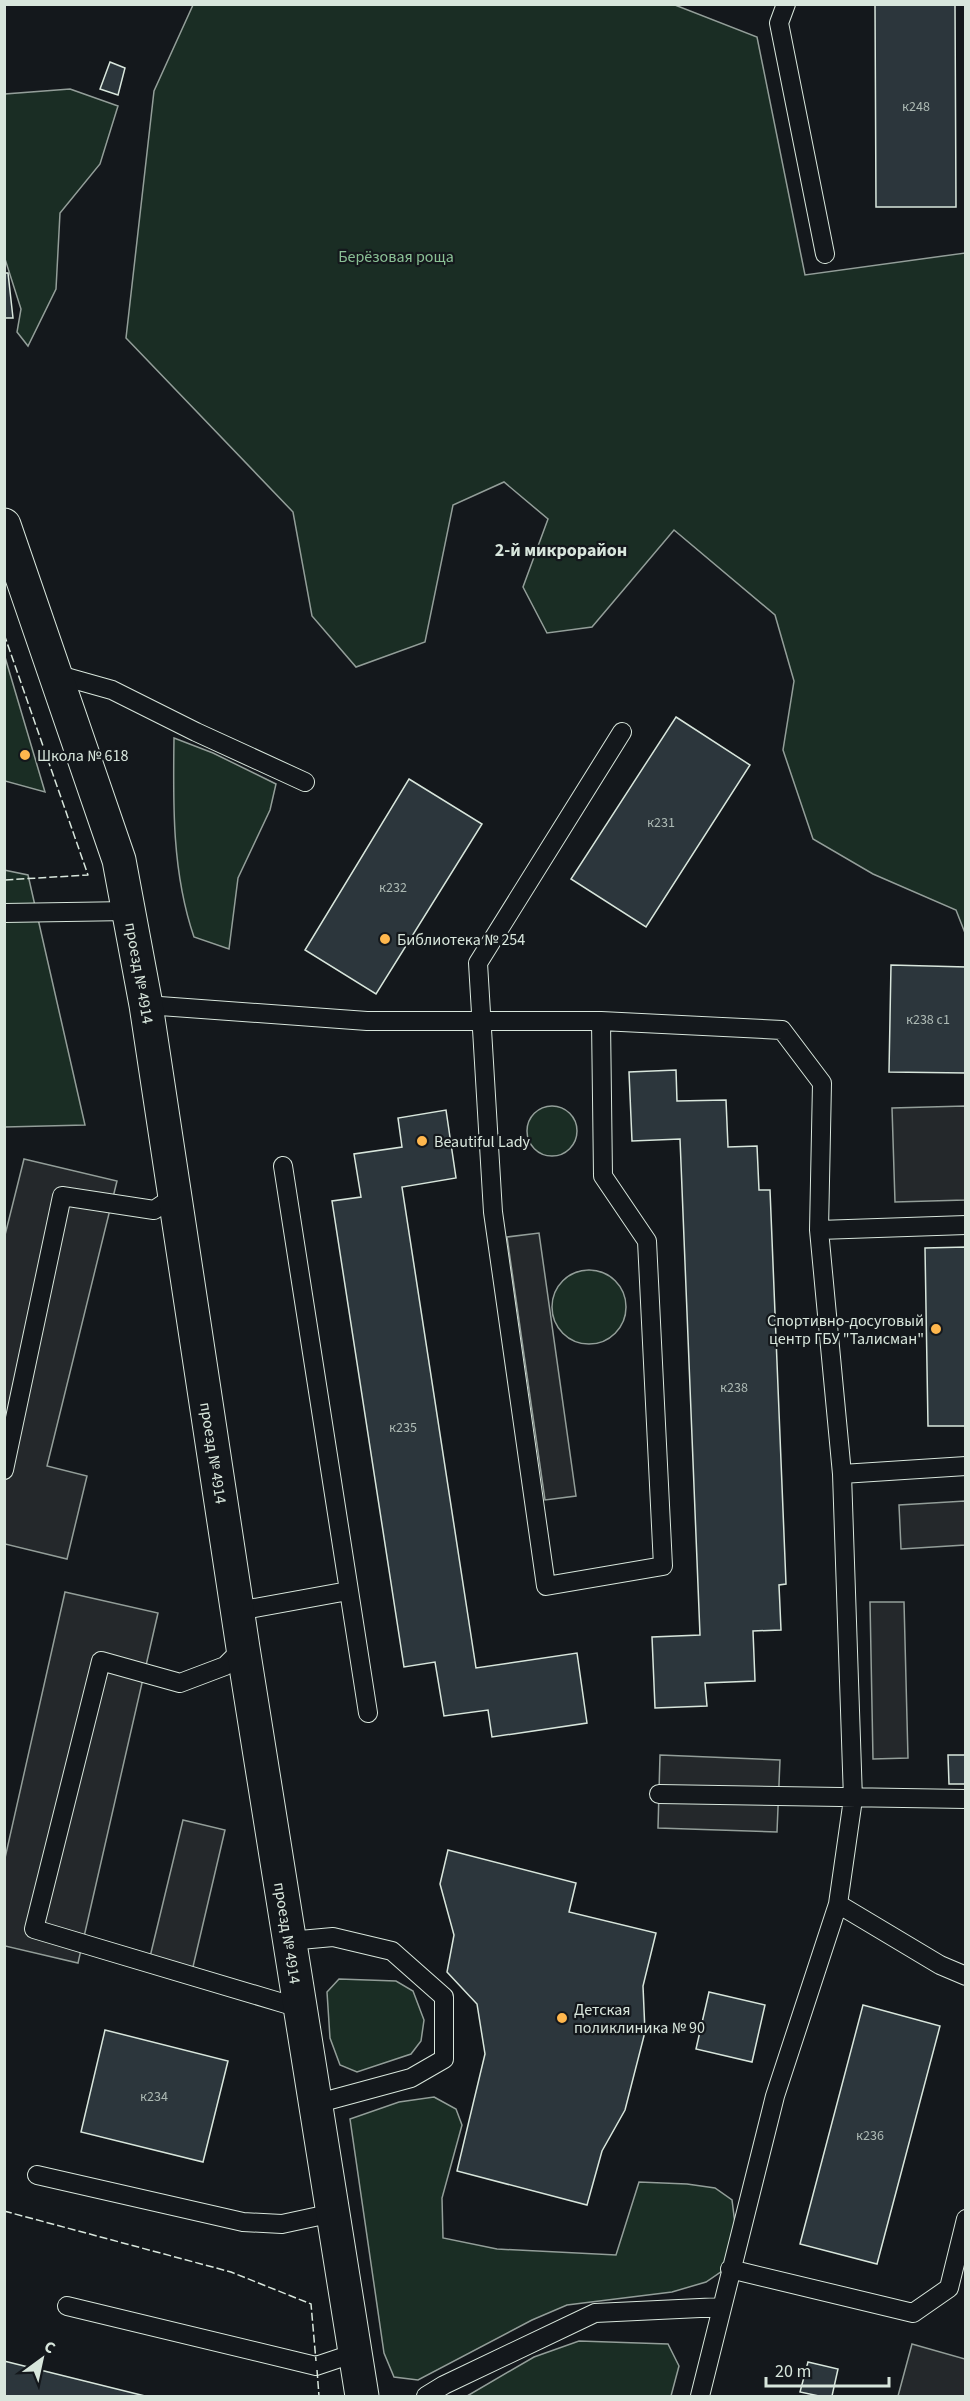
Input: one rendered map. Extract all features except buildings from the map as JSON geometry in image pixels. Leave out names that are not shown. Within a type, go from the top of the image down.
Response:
[{"type":"street","name":"проезд № 4914","points":[[4,525],[119,860],[129,911],[146,1005],[243,1648],[362,2397]]},
{"type":"lane","points":[[786,4],[779,23],[825,254]]},
{"type":"lane","points":[[55,675],[112,690],[305,783]]},
{"type":"lane","points":[[601,1021],[603,1176],[647,1241],[663,1566],[546,1586],[493,1212],[478,963],[622,732]]},
{"type":"lane","points":[[4,913],[129,911]]},
{"type":"lane","points":[[146,1005],[367,1021],[601,1021],[782,1030],[822,1083],[819,1230],[842,1474],[853,1799],[838,1904],[775,2096],[730,2269],[700,2397]]},
{"type":"lane","points":[[283,1166],[368,1713]]},
{"type":"lane","points":[[4,1470],[62,1196],[154,1210],[175,1196]]},
{"type":"lane","points":[[819,1230],[966,1225]]},
{"type":"lane","points":[[842,1474],[966,1466]]},
{"type":"lane","points":[[238,1611],[348,1591]]},
{"type":"lane","points":[[243,1648],[225,1666],[180,1683],[101,1661],[34,1929],[286,2004],[299,2005]]},
{"type":"lane","points":[[659,1794],[853,1799],[966,1799]]},
{"type":"lane","points":[[838,1904],[940,1965],[966,1976]]},
{"type":"lane","points":[[289,1941],[333,1937],[392,1951],[444,1997],[444,2060],[411,2078],[315,2104]]},
{"type":"lane","points":[[37,2175],[243,2222],[282,2224],[333,2213]]},
{"type":"lane","points":[[730,2269],[913,2313],[949,2288],[966,2219]]},
{"type":"lane","points":[[67,2306],[316,2366],[355,2354]]},
{"type":"lane","points":[[426,2397],[455,2380],[596,2313],[721,2307]]},
{"type":"green space","name":"Берёзовая роща","points":[[193,5],[675,5],[757,37],[805,275],[965,253],[965,933],[956,910],[873,874],[813,839],[783,750],[794,681],[775,615],[674,530],[592,627],[547,633],[523,587],[548,519],[504,482],[453,505],[425,642],[356,667],[312,616],[293,512],[126,338],[154,91]]},
{"type":"green space","points":[[70,89],[118,106],[100,164],[60,213],[56,289],[28,346],[17,332],[21,309],[5,259],[5,94]]},
{"type":"green space","points":[[5,657],[45,792],[5,781]]},
{"type":"green space","points":[[174,738],[213,753],[276,784],[270,810],[238,878],[229,949],[194,937],[187,913],[181,888],[175,838]]},
{"type":"green space","points":[[4,870],[28,875],[85,1125],[5,1127]]},
{"type":"green space","points":[[557,1106],[570,1113],[576,1121],[576,1141],[570,1149],[562,1155],[547,1156],[534,1149],[528,1141],[527,1126],[534,1113],[542,1107]]},
{"type":"green space","points":[[589,1270],[603,1273],[615,1281],[623,1293],[626,1307],[623,1321],[615,1333],[603,1341],[589,1344],[575,1341],[563,1333],[555,1321],[552,1307],[555,1293],[563,1281],[575,1273]]},
{"type":"green space","points":[[339,1979],[396,1981],[413,1991],[424,2020],[421,2041],[411,2054],[357,2072],[340,2065],[330,2038],[327,1992]]},
{"type":"green space","points":[[434,2097],[456,2109],[462,2125],[442,2198],[443,2238],[497,2249],[616,2255],[639,2182],[687,2184],[715,2188],[732,2200],[735,2224],[725,2269],[706,2282],[672,2292],[567,2305],[532,2320],[418,2380],[394,2377],[384,2353],[350,2119],[399,2102]]},
{"type":"green space","points":[[579,2341],[668,2344],[679,2366],[671,2396],[467,2396],[534,2357]]},
{"type":"shaded area","points":[[965,1106],[965,1200],[895,1202],[892,1108]]},
{"type":"shaded area","points":[[24,1159],[117,1181],[47,1466],[87,1476],[67,1559],[5,1544],[4,1239]]},
{"type":"shaded area","points":[[539,1233],[576,1496],[545,1500],[507,1237]]},
{"type":"shaded area","points":[[965,1501],[965,1545],[901,1549],[899,1505]]},
{"type":"shaded area","points":[[65,1592],[158,1613],[78,1963],[5,1946],[5,1858]]},
{"type":"shaded area","points":[[870,1602],[904,1602],[908,1758],[873,1759]]},
{"type":"shaded area","points":[[660,1755],[780,1760],[777,1832],[658,1828]]},
{"type":"shaded area","points":[[183,1820],[225,1830],[192,1971],[149,1961]]},
{"type":"shaded area","points":[[912,2344],[965,2359],[965,2396],[898,2396]]},
{"type":"fence","points":[[4,634],[88,875],[4,880]]},
{"type":"fence","points":[[4,2211],[231,2272],[311,2304],[316,2361]]},
{"type":"fence","points":[[317,2370],[319,2396]]},
{"type":"place","name":"Школа № 618","points":[[25,755]]},
{"type":"place","name":"Библиотека № 254","points":[[385,939]]},
{"type":"place","name":"Beautiful Lady","points":[[422,1141]]},
{"type":"place","name":"Спортивно-досуговый центр ГБУ \"Талисман\"","points":[[936,1329]]},
{"type":"place","name":"Детская поликлиника № 90","points":[[562,2018]]},
{"type":"district","name":"2-й микрорайон","points":[[561,550]]}]
